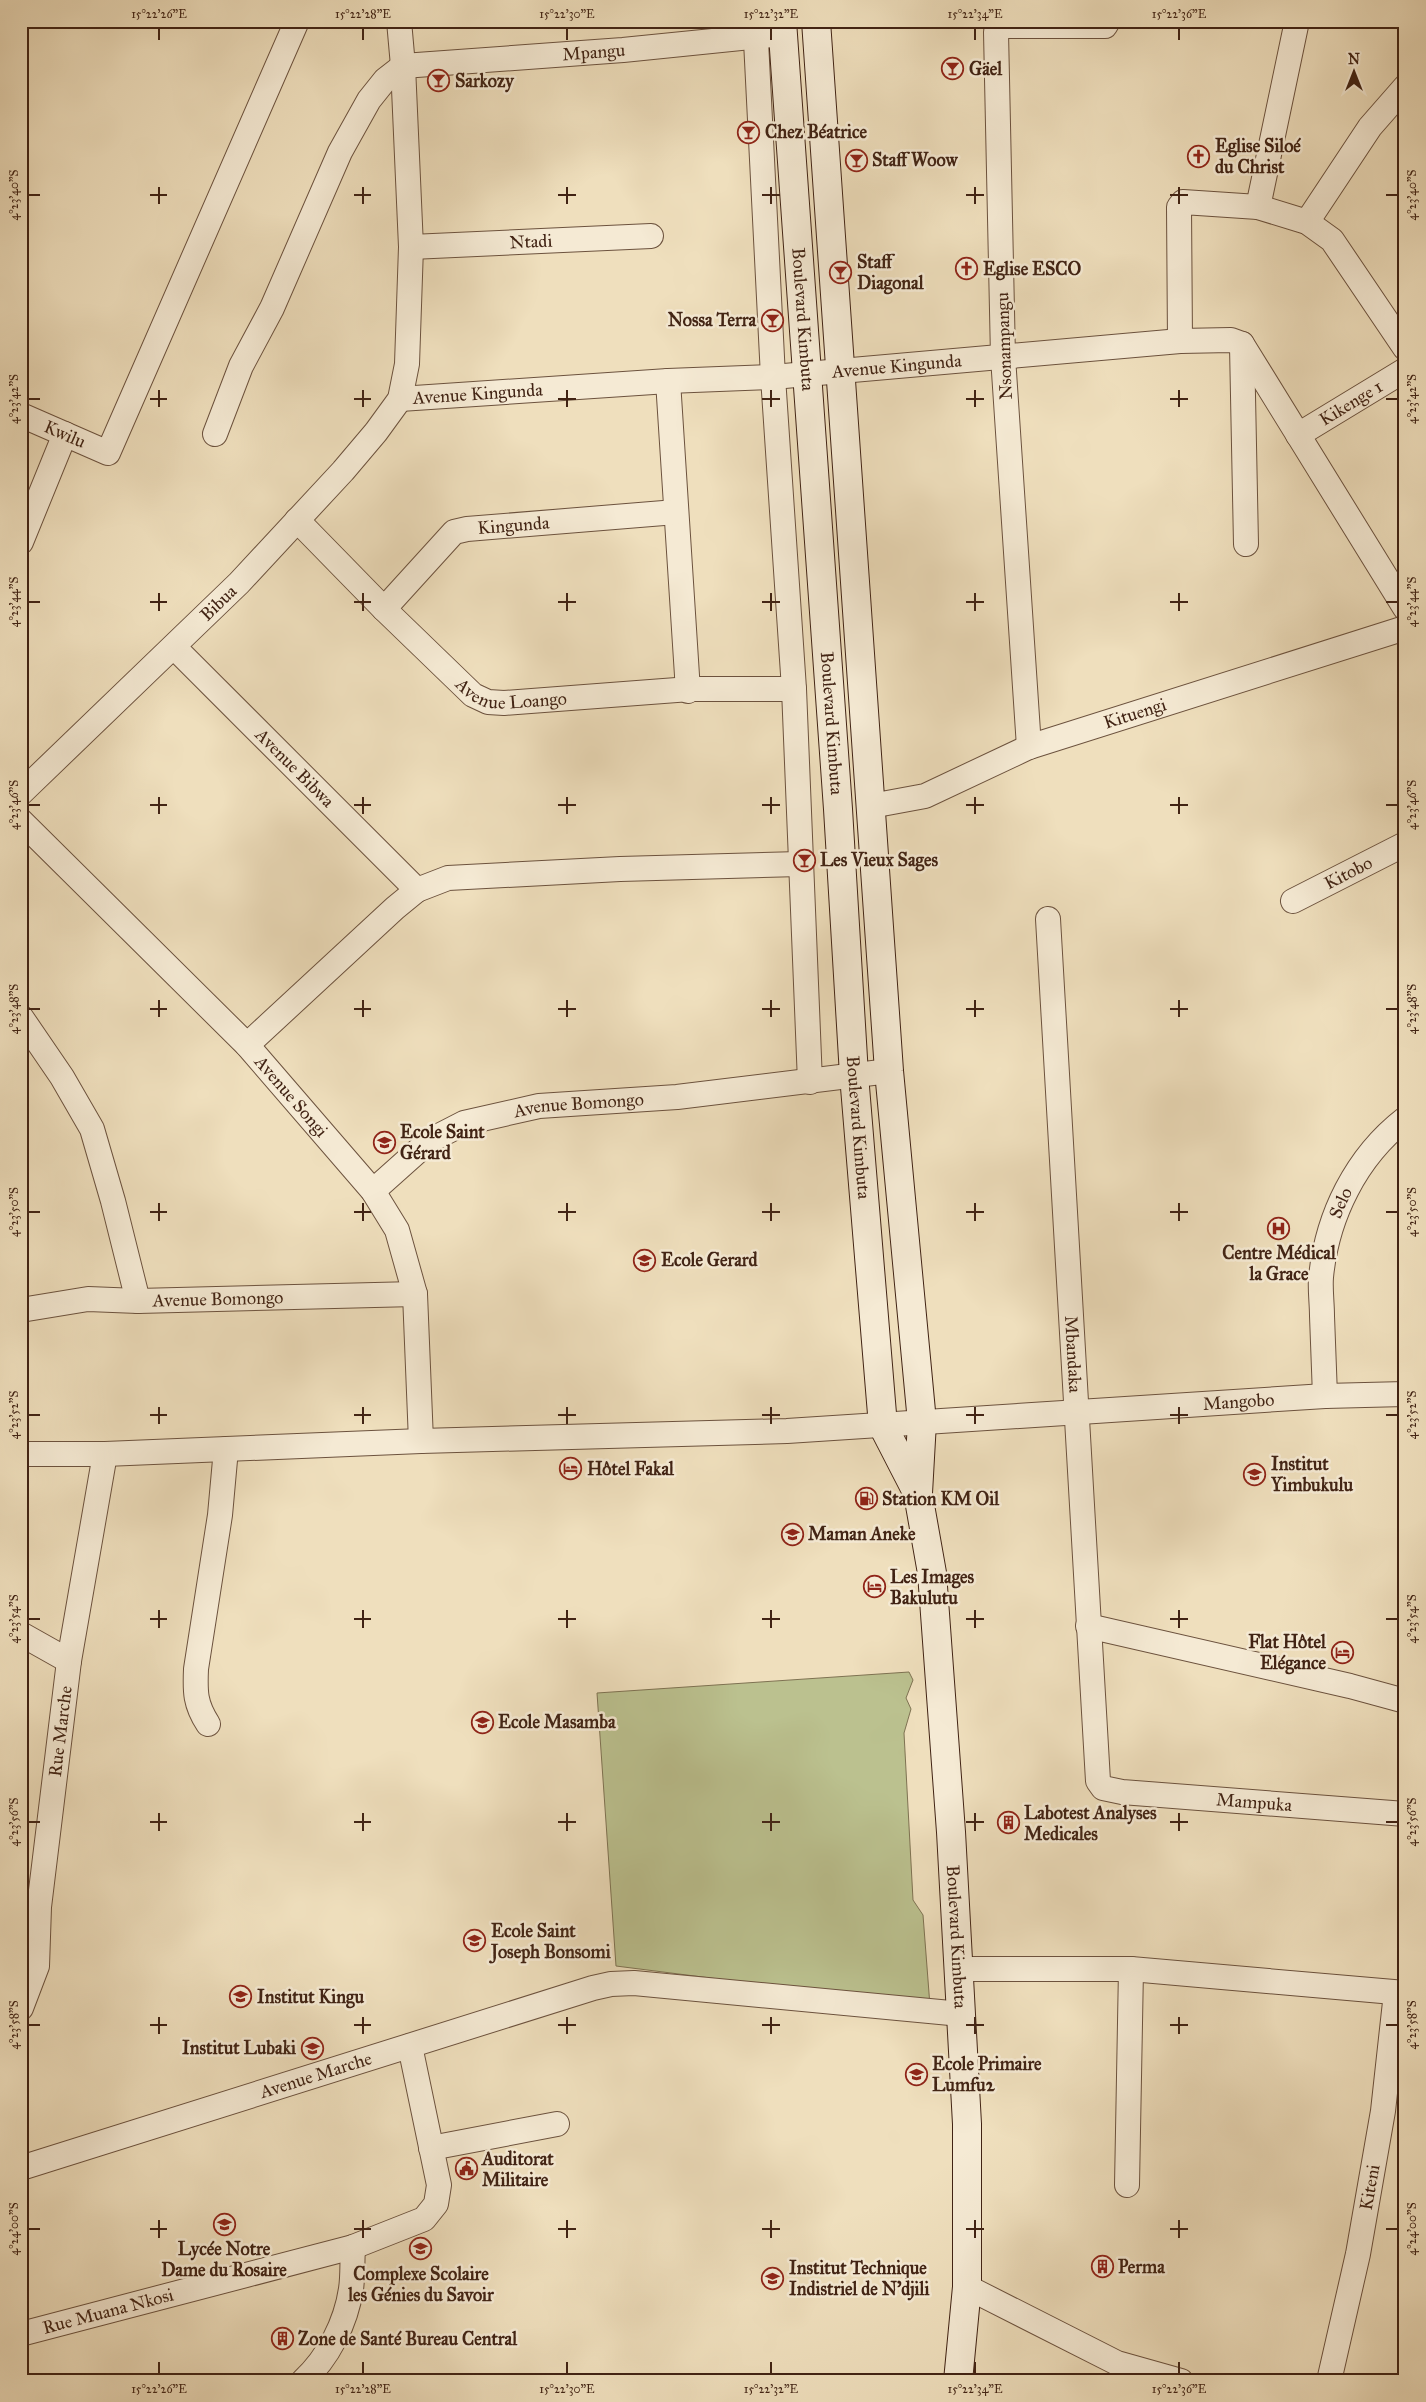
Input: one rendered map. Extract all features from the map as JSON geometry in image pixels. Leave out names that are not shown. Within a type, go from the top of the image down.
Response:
[{"type":"street","name":"Kwilu","points":[[21,415],[108,453],[297,21]]},
{"type":"street","points":[[399,21],[403,66],[411,247],[407,364],[400,399]]},
{"type":"street","name":"Boulevard Kimbuta","points":[[816,21],[889,1071],[922,1422],[918,1494],[932,1573],[959,1969],[967,2124],[966,2287],[958,2381]]},
{"type":"street","name":"Nsonampangu","points":[[1029,747],[1003,357],[996,32],[1003,26],[1105,26],[1108,21]]},
{"type":"street","points":[[1258,206],[1297,21]]},
{"type":"street","name":"Mpangu","points":[[403,66],[623,50],[755,29],[783,27]]},
{"type":"street","name":"Boulevard Kimbuta","points":[[783,27],[838,809],[854,1075],[883,1426]]},
{"type":"street","points":[[755,29],[773,378],[794,689],[810,1082]]},
{"type":"street","points":[[214,434],[241,366],[272,308],[340,152],[369,100],[385,80],[403,66]]},
{"type":"street","points":[[1307,222],[1370,127],[1405,87]]},
{"type":"street","points":[[1180,341],[1178,207],[1180,203],[1258,206],[1307,222],[1332,240],[1405,348]]},
{"type":"street","name":"Ntadi","points":[[411,247],[651,236]]},
{"type":"street","name":"Avenue Kingunda","points":[[400,399],[668,381],[773,378],[841,370],[1180,341],[1231,340],[1242,344]]},
{"type":"street","points":[[1242,344],[1403,600]]},
{"type":"street","points":[[1242,344],[1246,544]]},
{"type":"street","name":"Kikenge 1","points":[[1298,435],[1405,370]]},
{"type":"street","points":[[668,381],[688,691]]},
{"type":"street","name":"Bibua","points":[[21,793],[239,583],[371,439],[400,399]]},
{"type":"street","points":[[21,542],[65,434]]},
{"type":"street","name":"Kingunda","points":[[384,609],[454,532],[467,529],[676,512]]},
{"type":"street","name":"Avenue Loango","points":[[297,520],[384,609],[473,695],[488,702],[504,703],[688,691],[794,689]]},
{"type":"street","name":"Kituengi","points":[[871,806],[925,796],[1029,747],[1405,628]]},
{"type":"street","name":"Avenue Bibwa","points":[[174,647],[417,890]]},
{"type":"street","name":"Avenue Songi","points":[[21,821],[247,1046],[373,1191],[397,1230],[415,1294],[421,1442]]},
{"type":"street","name":"Kitobo","points":[[1293,900],[1405,844]]},
{"type":"street","points":[[247,1046],[417,890],[448,878],[620,869],[800,864]]},
{"type":"street","name":"Mbandaka","points":[[1048,919],[1088,1626],[1098,1781],[1103,1788]]},
{"type":"street","points":[[21,1016],[62,1077],[92,1128],[114,1201],[138,1301]]},
{"type":"street","name":"Avenue Bomongo","points":[[373,1191],[429,1141],[464,1123],[539,1106],[677,1097],[889,1071]]},
{"type":"street","name":"Selo","points":[[1325,1396],[1321,1279],[1328,1235],[1344,1195],[1361,1164],[1385,1135],[1405,1119]]},
{"type":"street","name":"Avenue Bomongo","points":[[21,1310],[88,1299],[138,1301],[415,1294]]},
{"type":"street","name":"Mangobo","points":[[21,1454],[105,1454],[786,1431],[1325,1396],[1405,1394]]},
{"type":"street","points":[[883,1426],[918,1494]]},
{"type":"street","points":[[208,1724],[198,1709],[195,1689],[196,1669],[220,1515],[226,1449]]},
{"type":"street","name":"Rue Marche","points":[[21,2008],[37,1966],[39,1907],[69,1661],[105,1454]]},
{"type":"street","points":[[1088,1626],[1350,1686],[1405,1701]]},
{"type":"street","points":[[21,1634],[69,1661]]},
{"type":"street","name":"Mampuka","points":[[1103,1788],[1405,1814]]},
{"type":"street","points":[[959,1969],[1131,1969],[1401,1993]]},
{"type":"street","points":[[1127,2185],[1131,1969]]},
{"type":"street","name":"Avenue Marche","points":[[21,2168],[611,1984],[634,1983],[961,2014]]},
{"type":"street","name":"Kiteni","points":[[1330,2381],[1358,2254],[1382,2121],[1401,1993]]},
{"type":"street","name":"Rue Muana Nkosi","points":[[21,2334],[353,2247],[424,2219],[436,2204],[439,2185],[410,2046]]},
{"type":"street","points":[[431,2148],[557,2124]]},
{"type":"street","points":[[303,2381],[315,2370],[337,2331],[351,2290],[353,2247]]},
{"type":"street","points":[[966,2287],[1117,2363],[1181,2381]]},
{"type":"green space","points":[[909,1672],[913,1680],[906,1698],[911,1709],[904,1733],[913,1900],[923,1915],[930,2006],[616,1966],[597,1693]]},
{"type":"place","name":"Gäel","points":[[953,69]]},
{"type":"place","name":"Sarkozy","points":[[439,81]]},
{"type":"place","name":"Chez Béatrice","points":[[749,132]]},
{"type":"place","name":"Eglise Siloé du Christ","points":[[1199,156]]},
{"type":"place","name":"Staff Woow","points":[[856,160]]},
{"type":"place","name":"Eglise ESCO","points":[[967,269]]},
{"type":"place","name":"Staff Diagonal","points":[[841,272]]},
{"type":"place","name":"Nossa Terra","points":[[772,320]]},
{"type":"place","name":"Les Vieux Sages","points":[[804,860]]},
{"type":"place","name":"Ecole Saint Gérard","points":[[384,1142]]},
{"type":"place","name":"Centre Médical la Grace","points":[[1279,1228]]},
{"type":"place","name":"Ecole Gerard","points":[[645,1260]]},
{"type":"place","name":"Hôtel Fakal","points":[[571,1469]]},
{"type":"place","name":"Institut Yimbukulu","points":[[1255,1474]]},
{"type":"place","name":"Station KM Oil","points":[[866,1499]]},
{"type":"place","name":"Maman Aneke","points":[[792,1534]]},
{"type":"place","name":"Les Images Bakulutu","points":[[874,1587]]},
{"type":"place","name":"Flat Hôtel Elégance","points":[[1342,1652]]},
{"type":"place","name":"Ecole Masamba","points":[[482,1722]]},
{"type":"place","name":"Labotest Analyses Medicales","points":[[1008,1823]]},
{"type":"place","name":"Ecole Saint Joseph Bonsomi","points":[[475,1941]]},
{"type":"place","name":"Institut Kingu","points":[[241,1997]]},
{"type":"place","name":"Institut Lubaki","points":[[312,2048]]},
{"type":"place","name":"Ecole Primaire Lumfu2","points":[[916,2074]]},
{"type":"place","name":"Auditorat Militaire","points":[[466,2169]]},
{"type":"place","name":"Lycée Notre Dame du Rosaire","points":[[224,2224]]},
{"type":"place","name":"Complexe Scolaire les Génies du Savoir","points":[[421,2249]]},
{"type":"place","name":"Perma","points":[[1102,2267]]},
{"type":"place","name":"Institut Technique Indistriel de N'djili","points":[[773,2278]]},
{"type":"place","name":"Zone de Santé Bureau Central","points":[[282,2339]]}]
